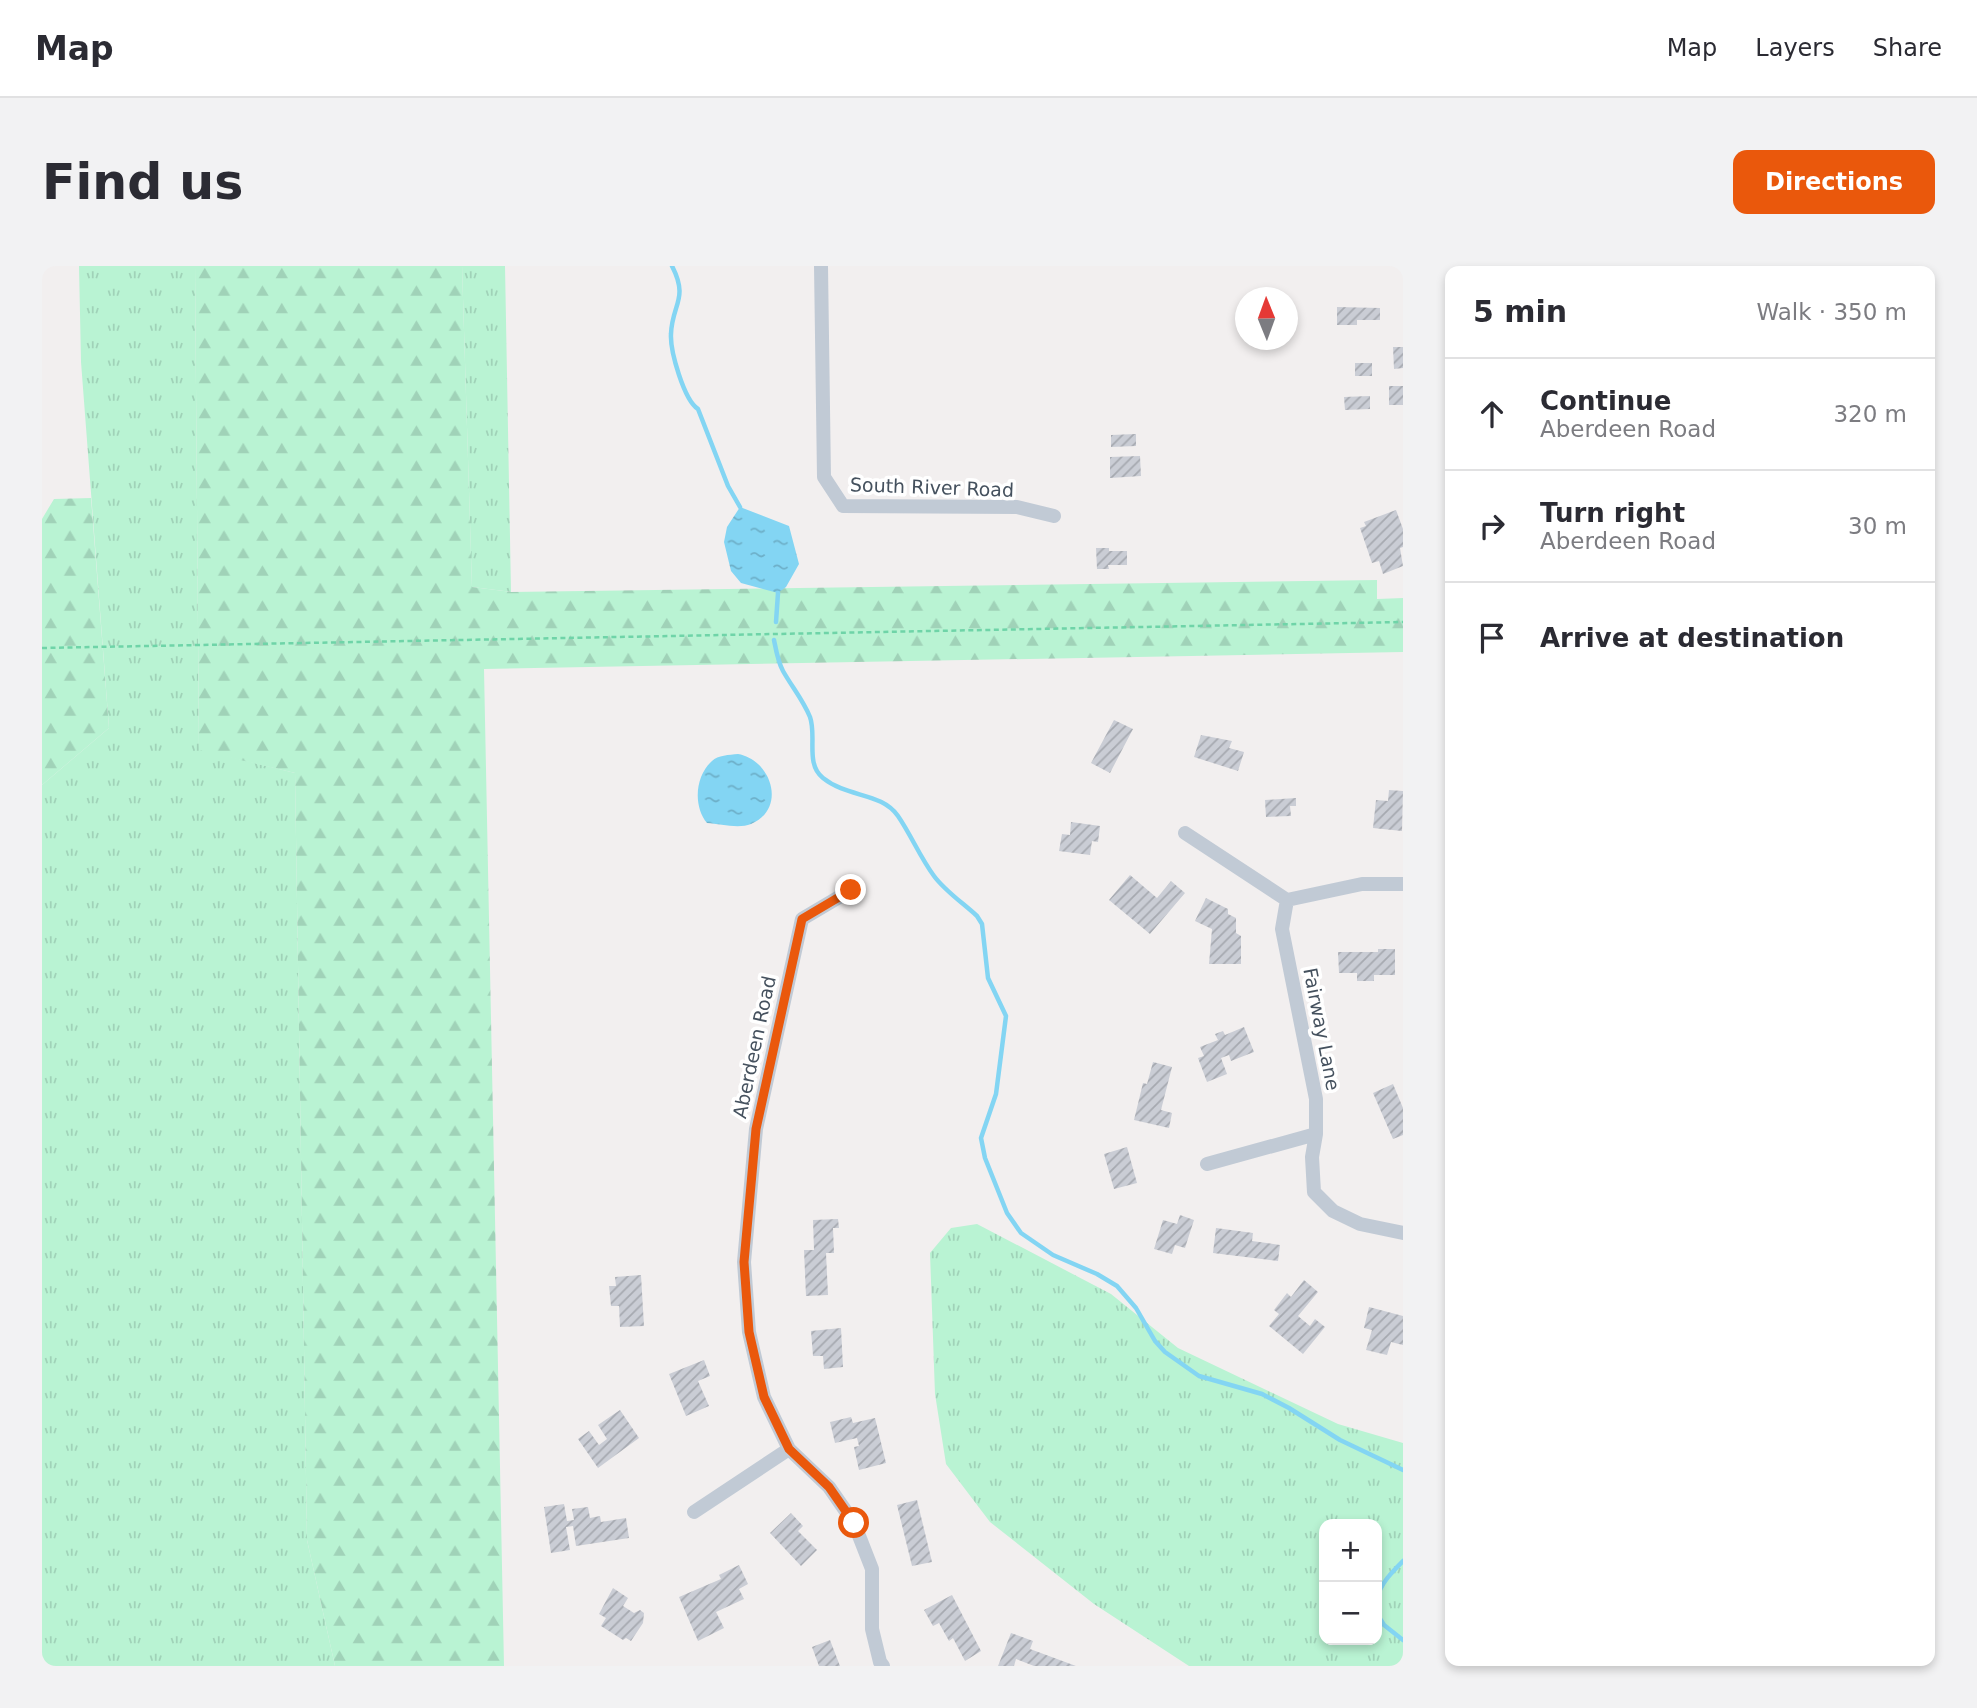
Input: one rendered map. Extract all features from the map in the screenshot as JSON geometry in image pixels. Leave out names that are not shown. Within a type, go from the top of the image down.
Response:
[{"type":"street","name":"South River Road","points":[[821,266],[824,477],[843,506],[1017,507],[1054,516]]},
{"type":"street","points":[[1185,833],[1287,900],[1362,884],[1403,884]]},
{"type":"street","name":"Aberdeen Road","points":[[851,890],[802,919],[756,1129],[744,1262],[749,1332],[764,1397],[789,1449],[829,1487],[854,1523],[872,1569],[872,1629],[883,1666]]},
{"type":"street","name":"Fairway Lane","points":[[1287,900],[1282,929],[1316,1098],[1316,1134],[1312,1157],[1314,1192],[1333,1211],[1360,1224],[1403,1233]]},
{"type":"street","points":[[1207,1164],[1316,1134]]},
{"type":"street","points":[[694,1512],[789,1449]]},
{"type":"path","points":[[42,648],[1403,622]]},
{"type":"green space","points":[[79,266],[195,266],[199,749],[295,773],[307,1540],[335,1666],[42,1666],[42,785],[109,728],[81,362]]},
{"type":"green space","points":[[195,266],[462,266],[472,587],[511,592],[1377,580],[1377,599],[1403,598],[1403,652],[484,669],[504,1666],[335,1666],[307,1540],[295,773],[199,750]]},
{"type":"green space","points":[[462,266],[505,266],[511,592],[472,587]]},
{"type":"green space","points":[[91,498],[109,728],[42,785],[42,519],[54,499]]},
{"type":"green space","points":[[977,1224],[1111,1294],[1178,1348],[1338,1424],[1403,1443],[1403,1666],[1189,1666],[1094,1604],[990,1522],[946,1464],[935,1394],[930,1253],[951,1228]]},
{"type":"water","points":[[740,507],[789,526],[799,564],[786,587],[778,593],[741,583],[731,571],[724,542],[727,527]]},
{"type":"water","points":[[738,754],[750,758],[767,775],[772,797],[769,808],[751,824],[735,826],[707,823],[702,816],[698,800],[702,775],[714,759]]},
{"type":"building","points":[[1337,307],[1380,308],[1380,320],[1357,320],[1357,325],[1337,325]]},
{"type":"building","points":[[1393,347],[1403,347],[1403,368],[1394,369]]},
{"type":"building","points":[[1355,363],[1372,363],[1372,376],[1355,376]]},
{"type":"building","points":[[1389,386],[1403,386],[1403,405],[1389,405]]},
{"type":"building","points":[[1370,396],[1370,409],[1345,410],[1344,397]]},
{"type":"building","points":[[1136,434],[1136,446],[1111,447],[1111,435]]},
{"type":"building","points":[[1140,456],[1141,476],[1110,478],[1110,457]]},
{"type":"building","points":[[1396,510],[1403,529],[1403,547],[1400,548],[1403,566],[1383,574],[1379,561],[1372,563],[1360,528],[1366,526],[1364,522]]},
{"type":"building","points":[[1096,548],[1127,551],[1127,565],[1108,565],[1109,569],[1097,569]]},
{"type":"building","points":[[1114,720],[1133,729],[1110,773],[1091,763]]},
{"type":"building","points":[[1201,735],[1232,741],[1229,748],[1244,752],[1238,771],[1194,757]]},
{"type":"building","points":[[1389,790],[1403,791],[1402,831],[1373,828],[1376,800],[1388,801]]},
{"type":"building","points":[[1296,798],[1296,806],[1290,806],[1291,816],[1266,817],[1265,800]]},
{"type":"building","points":[[1071,822],[1100,826],[1098,842],[1092,841],[1090,855],[1059,851],[1062,834],[1070,835]]},
{"type":"building","points":[[1130,875],[1157,898],[1171,881],[1185,893],[1150,934],[1109,900]]},
{"type":"building","points":[[1206,898],[1228,909],[1228,914],[1236,918],[1236,933],[1241,936],[1241,964],[1209,964],[1212,929],[1195,921]]},
{"type":"building","points":[[1378,949],[1395,949],[1395,975],[1374,975],[1374,981],[1357,981],[1357,973],[1339,973],[1338,952],[1378,952]]},
{"type":"building","points":[[1244,1027],[1254,1052],[1231,1061],[1229,1055],[1221,1058],[1227,1074],[1207,1082],[1198,1058],[1204,1056],[1200,1047],[1218,1040],[1215,1034],[1223,1031],[1225,1035]]},
{"type":"building","points":[[1153,1062],[1172,1067],[1161,1110],[1172,1113],[1169,1128],[1134,1120],[1143,1083],[1147,1084]]},
{"type":"building","points":[[1393,1084],[1403,1108],[1403,1135],[1393,1139],[1373,1093]]},
{"type":"building","points":[[1127,1147],[1137,1183],[1114,1189],[1104,1154]]},
{"type":"building","points":[[1180,1215],[1194,1220],[1185,1248],[1175,1245],[1172,1254],[1154,1249],[1163,1220],[1177,1224]]},
{"type":"building","points":[[838,1219],[839,1228],[833,1228],[834,1253],[826,1253],[828,1295],[806,1296],[804,1250],[814,1250],[813,1220]]},
{"type":"building","points":[[1216,1228],[1253,1233],[1252,1241],[1280,1245],[1278,1261],[1213,1253]]},
{"type":"building","points":[[641,1275],[644,1326],[620,1327],[619,1306],[611,1306],[609,1286],[616,1286],[615,1277]]},
{"type":"building","points":[[1304,1280],[1318,1292],[1298,1316],[1310,1326],[1315,1319],[1325,1327],[1303,1354],[1269,1326],[1279,1314],[1274,1310],[1287,1293],[1291,1297]]},
{"type":"building","points":[[1369,1307],[1403,1316],[1403,1345],[1391,1342],[1387,1355],[1366,1350],[1372,1330],[1364,1328]]},
{"type":"building","points":[[841,1328],[843,1367],[824,1369],[823,1356],[813,1356],[811,1331]]},
{"type":"building","points":[[704,1360],[710,1376],[698,1381],[709,1406],[686,1416],[669,1374]]},
{"type":"building","points":[[620,1410],[639,1438],[598,1468],[578,1439],[589,1431],[599,1445],[607,1439],[598,1425]]},
{"type":"building","points":[[851,1417],[853,1423],[875,1418],[886,1463],[859,1470],[854,1447],[859,1446],[857,1438],[835,1443],[830,1422]]},
{"type":"building","points":[[917,1500],[932,1562],[912,1566],[897,1505]]},
{"type":"building","points":[[564,1504],[567,1521],[574,1520],[572,1509],[588,1507],[590,1518],[600,1516],[601,1522],[626,1518],[629,1538],[576,1546],[573,1526],[566,1527],[570,1550],[551,1553],[544,1507]]},
{"type":"building","points":[[791,1513],[803,1526],[798,1531],[817,1550],[801,1566],[770,1533]]},
{"type":"building","points":[[739,1565],[748,1584],[739,1589],[744,1599],[716,1612],[724,1628],[698,1641],[679,1597],[721,1579],[719,1575]]},
{"type":"building","points":[[613,1588],[628,1598],[623,1606],[634,1613],[640,1610],[644,1613],[643,1623],[631,1641],[626,1638],[623,1640],[601,1626],[606,1618],[599,1614]]},
{"type":"building","points":[[952,1595],[981,1651],[965,1661],[953,1638],[949,1641],[939,1623],[933,1626],[924,1610]]},
{"type":"building","points":[[1011,1633],[1033,1641],[1030,1649],[1076,1666],[1034,1666],[1016,1659],[1014,1666],[998,1666]]},
{"type":"building","points":[[830,1640],[840,1666],[819,1666],[812,1647]]},
{"type":"waterway","points":[[672,266],[679,286],[671,334],[675,363],[683,386],[698,409],[728,486],[740,507]]},
{"type":"waterway","points":[[776,622],[778,593]]},
{"type":"waterway","points":[[774,640],[781,667],[810,717],[814,765],[818,772],[823,778],[843,789],[891,808],[903,823],[934,876],[977,916],[982,924],[988,978],[1006,1016],[996,1094],[981,1138],[985,1158],[1007,1213],[1021,1233],[1053,1255],[1117,1286],[1136,1308],[1155,1341],[1165,1352],[1199,1376],[1262,1394],[1340,1440],[1403,1470]]},
{"type":"waterway","points":[[1382,1587],[1403,1561]]},
{"type":"waterway","points":[[1382,1622],[1403,1640]]},
{"type":"route","points":[[851,890],[802,919],[756,1129],[744,1262],[749,1332],[764,1397],[789,1449],[829,1487],[854,1523]]}]
